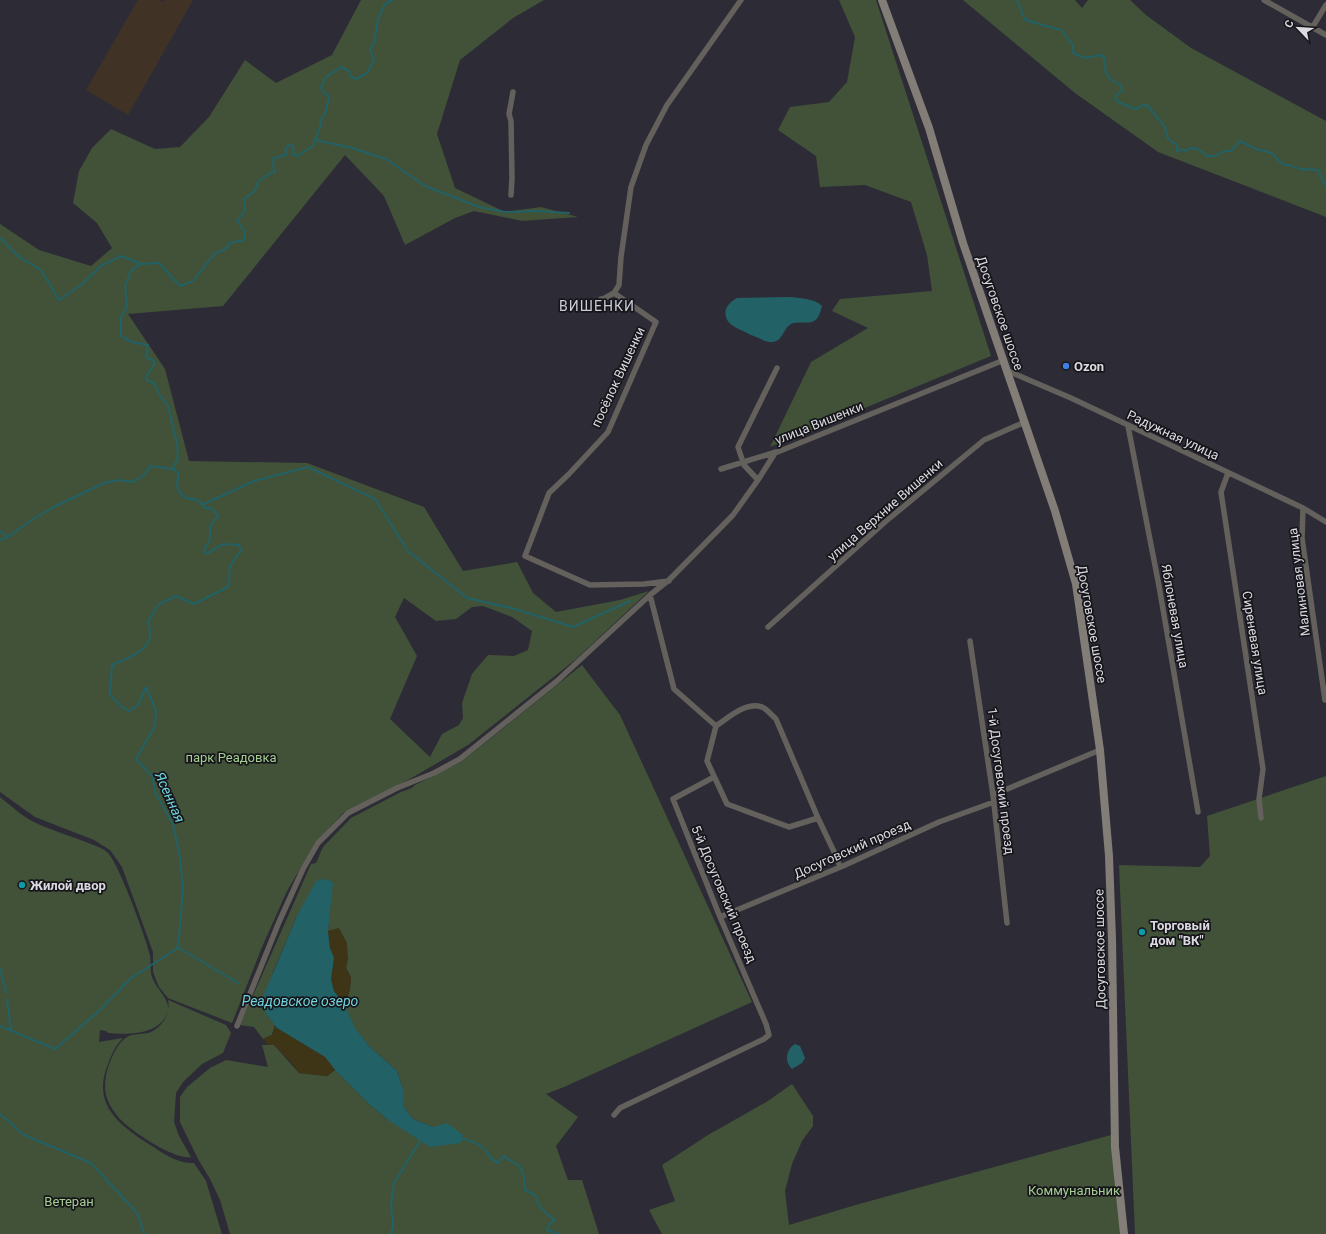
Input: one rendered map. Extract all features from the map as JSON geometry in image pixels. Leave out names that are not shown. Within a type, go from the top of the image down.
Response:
[{"type":"main road","name":"Досуговское шоссе","points":[[882,0],[929,128],[963,243],[1055,511],[1076,584],[1100,750],[1109,856],[1112,939],[1115,1147],[1124,1234]]},
{"type":"street","points":[[601,299],[614,293],[620,285],[621,257],[631,187],[646,145],[667,105],[741,0]]},
{"type":"street","points":[[1264,0],[1326,35]]},
{"type":"street","points":[[1312,28],[1326,5]]},
{"type":"street","points":[[511,195],[511,121],[509,114],[513,92]]},
{"type":"street","name":"посёлок Вишенки","points":[[614,293],[656,322],[608,432],[550,494],[525,556],[590,585],[644,584],[669,580]]},
{"type":"street","name":"улица Вишенки","points":[[236,1026],[278,922],[303,869],[318,843],[348,813],[397,788],[434,773],[460,759],[557,680],[650,595],[669,580],[733,515],[776,452],[1004,360]]},
{"type":"street","points":[[758,480],[743,463],[738,447],[777,368]]},
{"type":"street","name":"Радужная улица","points":[[1008,372],[1071,398],[1303,508],[1326,522]]},
{"type":"street","name":"улица Верхние Вишенки","points":[[768,628],[885,522],[984,440],[1025,422]]},
{"type":"street","name":"Яблоневая улица","points":[[1128,426],[1159,586],[1198,812]]},
{"type":"street","points":[[721,469],[776,452]]},
{"type":"street","name":"Сиреневая улица","points":[[1228,473],[1221,492],[1263,769],[1259,799],[1261,818]]},
{"type":"street","name":"Малиновая улица","points":[[1303,508],[1302,538],[1325,700]]},
{"type":"street","points":[[650,595],[674,689],[716,726]]},
{"type":"street","name":"1-й Досуговский проезд","points":[[970,641],[994,802],[1007,923]]},
{"type":"street","points":[[818,818],[789,827],[727,804],[707,762],[716,726],[741,710],[752,706],[763,708],[776,719],[818,818],[838,858],[840,868]]},
{"type":"street","points":[[993,795],[1100,750]]},
{"type":"street","name":"5-й Досуговский проезд","points":[[614,1115],[620,1108],[764,1039],[769,1035],[766,1024],[720,917],[673,799],[714,777]]},
{"type":"street","name":"Досуговский проезд","points":[[720,917],[840,868],[939,822],[994,802]]},
{"type":"shaded area","points":[[138,0],[160,0],[163,2],[165,0],[193,0],[128,115],[86,90]]},
{"type":"green space","name":"парк Реадовка","points":[[361,0],[544,0],[513,18],[460,60],[437,134],[455,188],[505,212],[541,207],[578,217],[522,221],[474,211],[455,218],[405,245],[384,196],[345,155],[223,306],[128,314],[165,369],[189,461],[307,463],[424,507],[463,571],[517,562],[533,593],[556,612],[620,600],[649,591],[575,660],[468,745],[403,783],[343,813],[316,842],[287,891],[262,947],[232,1023],[168,998],[159,987],[153,972],[153,952],[122,867],[110,850],[94,840],[35,817],[0,792],[0,224],[39,250],[91,266],[112,248],[97,223],[73,203],[79,171],[92,148],[111,129],[155,149],[180,147],[209,117],[245,60],[276,83],[332,55]],"holes":[[[404,598],[436,621],[456,619],[472,607],[483,606],[512,617],[532,631],[528,650],[514,656],[488,655],[472,674],[462,703],[463,718],[459,725],[442,734],[430,757],[390,719],[417,656],[395,617]]]},
{"type":"green space","points":[[839,0],[876,0],[991,356],[770,447],[811,362],[868,328],[832,311],[840,299],[932,291],[927,255],[911,202],[865,185],[820,187],[816,156],[778,130],[790,107],[829,102],[847,82],[855,37]]},
{"type":"green space","points":[[963,0],[1075,0],[1082,8],[1088,0],[1130,0],[1146,15],[1191,48],[1326,121],[1326,217],[1158,152],[1075,93]]},
{"type":"green space","points":[[582,665],[620,715],[752,1002],[546,1094],[578,1117],[556,1146],[568,1180],[582,1180],[599,1234],[230,1234],[220,1200],[180,1122],[180,1097],[187,1087],[210,1068],[226,1060],[268,1067],[262,1045],[274,1045],[299,1073],[327,1076],[335,1070],[369,1104],[388,1120],[433,1127],[413,1119],[403,1106],[403,1089],[397,1071],[368,1045],[354,1028],[345,1006],[350,989],[351,977],[346,968],[348,958],[339,929],[328,931],[332,882],[297,916],[273,972],[266,1014],[275,1025],[272,1035],[263,1039],[254,1027],[240,1025],[311,864],[316,863],[323,847],[351,818],[461,762]]},
{"type":"green space","points":[[1326,776],[1326,1234],[1135,1234],[1119,865],[1200,867],[1210,856],[1207,816]]},
{"type":"green space","name":"Ветеран","points":[[0,797],[30,820],[97,846],[107,852],[112,858],[138,917],[150,955],[152,978],[167,1002],[168,1011],[164,1019],[158,1025],[143,1032],[116,1034],[100,1030],[99,1042],[123,1038],[112,1053],[104,1078],[103,1091],[106,1103],[112,1113],[129,1131],[172,1158],[183,1162],[194,1163],[206,1181],[222,1234],[0,1234]]},
{"type":"green space","points":[[168,1000],[226,1025],[231,1033],[223,1053],[202,1064],[183,1082],[176,1093],[174,1122],[179,1136],[191,1157],[184,1157],[174,1154],[153,1144],[133,1130],[114,1112],[105,1092],[107,1071],[117,1047],[129,1036],[151,1032],[159,1026],[167,1014],[169,1005]]},
{"type":"green space","name":"Коммунальник","points":[[792,1084],[813,1116],[813,1126],[802,1141],[792,1164],[785,1191],[789,1225],[859,1204],[1115,1134],[1121,1234],[662,1234],[649,1210],[675,1201],[662,1165],[708,1135],[768,1101]]},
{"type":"sand","points":[[339,928],[347,943],[348,958],[346,968],[351,977],[350,989],[345,1006],[334,991],[331,979],[334,958],[330,948],[328,931]]},
{"type":"sand","points":[[275,1025],[277,1028],[325,1057],[335,1070],[327,1076],[299,1073],[291,1062],[274,1045],[268,1045],[263,1039],[272,1035]]},
{"type":"water","points":[[788,297],[815,301],[822,306],[818,318],[815,321],[790,324],[781,337],[776,341],[766,341],[733,326],[729,323],[725,314],[730,303],[737,298]]},
{"type":"water","name":"Реадовское озеро","points":[[324,879],[333,882],[328,931],[330,948],[334,958],[331,979],[334,991],[345,1006],[355,1028],[368,1045],[397,1071],[403,1089],[403,1106],[413,1119],[433,1127],[447,1123],[463,1135],[461,1143],[430,1147],[388,1120],[369,1104],[335,1070],[325,1057],[277,1028],[266,1014],[262,999],[297,916],[316,881]]},
{"type":"water","points":[[795,1044],[800,1046],[805,1058],[802,1063],[792,1069],[789,1066],[787,1056],[792,1046]]},
{"type":"waterway","name":"Ясенная","points":[[0,1026],[55,1049],[99,1011],[131,978],[178,948],[183,890],[180,857],[173,824],[156,794],[152,776],[136,759],[155,726],[156,711],[146,687],[138,705],[129,711],[122,707],[110,695],[112,665],[135,655],[146,645],[149,639],[150,631],[148,622],[158,605],[176,596],[194,604],[228,587],[230,567],[241,551],[239,545],[229,544],[219,546],[207,554],[204,551],[210,539],[210,526],[218,515],[211,508],[205,508],[198,500],[186,498],[179,492],[176,481],[178,479],[178,473],[173,469],[178,457],[177,443],[168,406],[159,394],[155,384],[147,380],[146,376],[153,367],[154,361],[146,357],[148,345],[132,342],[121,336],[121,317],[127,307],[125,286],[130,273],[135,267],[141,264],[159,263],[180,286],[193,281],[215,253],[224,250],[230,243],[244,240],[245,232],[237,221],[245,211],[244,199],[254,192],[259,181],[270,173],[275,172],[272,160],[274,158],[286,155],[286,148],[289,145],[293,146],[293,154],[297,156],[313,146],[321,120],[326,111],[329,96],[324,93],[321,88],[326,77],[341,67],[349,71],[350,76],[356,79],[367,73],[374,60],[370,49],[374,43],[378,19],[385,4],[393,0]]},
{"type":"waterway","points":[[1017,0],[1025,20],[1061,30],[1073,45],[1073,53],[1086,58],[1100,55],[1104,57],[1105,71],[1112,80],[1121,85],[1122,91],[1117,94],[1115,99],[1120,103],[1136,109],[1147,105],[1165,127],[1168,139],[1177,145],[1177,152],[1182,149],[1186,151],[1190,148],[1198,149],[1207,156],[1215,156],[1224,151],[1231,151],[1240,141],[1256,149],[1272,153],[1282,164],[1302,169],[1318,170],[1326,186]]},
{"type":"waterway","points":[[316,140],[352,148],[386,159],[425,186],[479,207],[505,212],[536,211],[569,213]]},
{"type":"waterway","points":[[0,238],[19,257],[41,270],[59,300],[81,285],[101,266],[121,256],[141,264]]},
{"type":"waterway","points":[[0,540],[8,537],[33,519],[54,507],[104,483],[118,480],[133,482],[143,476],[150,466],[173,469]]},
{"type":"waterway","points":[[202,505],[254,481],[308,467],[375,499],[408,551],[467,598],[515,609],[573,627],[630,601]]},
{"type":"waterway","points":[[0,531],[8,537]]},
{"type":"waterway","points":[[179,948],[238,983]]},
{"type":"waterway","points":[[0,969],[6,992]]},
{"type":"waterway","points":[[7,999],[11,1030]]},
{"type":"waterway","points":[[0,1114],[24,1135],[91,1163],[138,1214],[144,1234]]},
{"type":"waterway","points":[[460,1138],[478,1144],[492,1159],[498,1163],[504,1156],[518,1165],[523,1173],[525,1190],[535,1195],[542,1209],[555,1220],[551,1222],[547,1230],[559,1234]]},
{"type":"waterway","points":[[391,1234],[393,1225],[391,1203],[394,1183],[421,1139]]},
{"type":"place","name":"Ozon","points":[[1066,366]]},
{"type":"place","name":"Жилой двор","points":[[22,885]]},
{"type":"place","name":"Торговый дом \"ВК\"","points":[[1142,932]]},
{"type":"district","name":"ВИШЕНКИ","points":[[597,306]]}]
